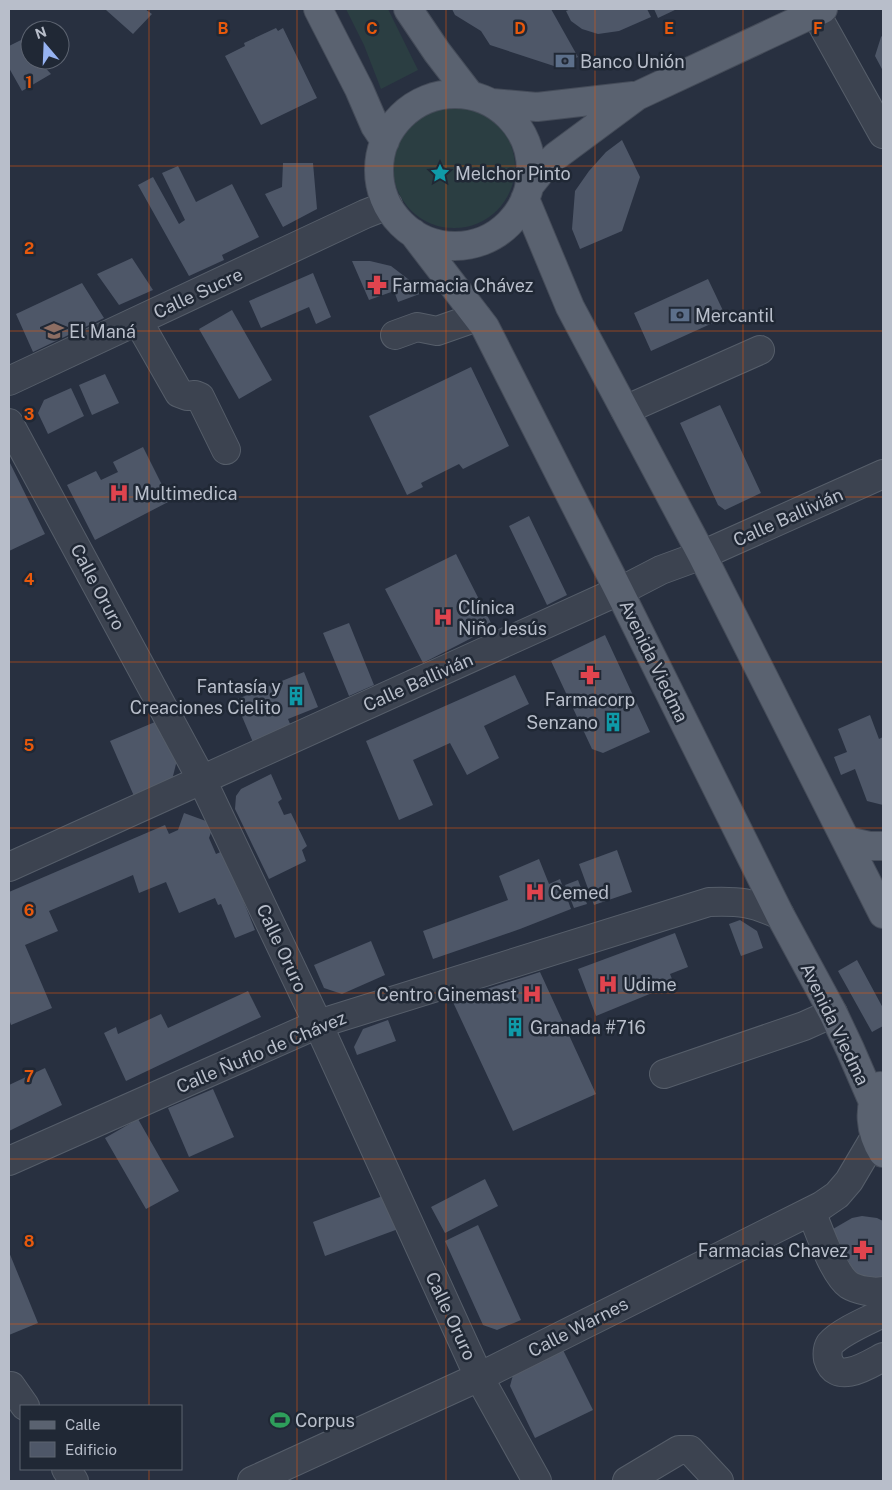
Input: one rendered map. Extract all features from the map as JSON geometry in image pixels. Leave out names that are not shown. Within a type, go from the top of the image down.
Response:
[{"type":"main road","points":[[318,9],[359,89],[375,126],[385,141]]},
{"type":"main road","points":[[408,9],[437,52],[481,99],[512,119],[523,134],[531,158],[531,176],[528,192],[570,307],[702,555],[883,914]]},
{"type":"main road","points":[[637,96],[537,107],[452,94],[424,100],[400,118],[388,133],[380,159],[379,178],[384,196],[399,221],[414,233],[427,240],[441,244],[461,245],[490,237],[506,226],[519,211],[542,170],[556,156],[637,96],[819,11]]},
{"type":"main road","name":"Avenida Viedma","points":[[414,233],[485,327],[780,915],[833,1013],[850,1049],[878,1091]]},
{"type":"main road","points":[[847,841],[869,846],[883,846]]},
{"type":"main road","points":[[878,1091],[872,1120],[879,1145]]},
{"type":"street","points":[[819,11],[883,134]]},
{"type":"street","name":"Calle Sucre","points":[[9,381],[365,214],[388,205]]},
{"type":"street","points":[[395,335],[417,328],[437,331],[477,317]]},
{"type":"street","points":[[138,321],[179,392],[187,396],[195,395],[200,397],[226,450]]},
{"type":"street","points":[[625,410],[760,350]]},
{"type":"street","name":"Calle Oruro","points":[[9,423],[202,780],[318,1024],[479,1377],[537,1481]]},
{"type":"street","name":"Calle Ballivián","points":[[9,867],[619,591],[661,570],[702,555],[883,474]]},
{"type":"street","name":"Calle Ñuflo de Chávez","points":[[9,1161],[318,1024],[709,902],[740,902],[761,906],[780,915]]},
{"type":"street","points":[[664,1074],[804,1026],[833,1013]]},
{"type":"street","name":"Calle Warnes","points":[[252,1481],[479,1377],[821,1206],[837,1195],[879,1145]]},
{"type":"street","points":[[811,1211],[838,1272],[848,1284],[864,1290],[883,1291]]},
{"type":"street","points":[[883,1314],[838,1337],[830,1345],[827,1352],[829,1362],[836,1370],[845,1373],[883,1357]]},
{"type":"street","points":[[627,1481],[679,1450],[690,1450],[719,1481]]},
{"type":"street","points":[[67,1470],[74,1481]]},
{"type":"green space","points":[[346,9],[388,9],[418,70],[381,89],[364,45]]},
{"type":"green space","points":[[454,106],[477,111],[497,124],[510,144],[515,167],[510,190],[497,210],[477,223],[454,228],[431,223],[411,210],[398,190],[393,167],[398,144],[411,124],[431,111]]},
{"type":"building","points":[[107,9],[145,9],[152,14],[133,34]]},
{"type":"building","points":[[452,9],[551,9],[578,57],[557,67],[490,45],[481,31],[455,15]]},
{"type":"building","points":[[571,9],[647,9],[651,17],[619,31],[598,34],[582,29],[571,21],[566,11]]},
{"type":"building","points":[[654,9],[677,9],[658,18]]},
{"type":"building","points":[[276,28],[278,31],[283,28],[317,98],[261,125],[225,56],[245,46],[244,43]]},
{"type":"building","points":[[883,35],[883,71],[875,56]]},
{"type":"building","points":[[20,40],[20,70],[47,70],[51,74],[22,91],[9,68],[9,46]]},
{"type":"building","points":[[622,140],[640,177],[622,231],[580,249],[572,229],[575,191],[606,152]]},
{"type":"building","points":[[283,163],[313,163],[317,209],[283,227],[265,194],[282,187]]},
{"type":"building","points":[[178,166],[196,202],[232,184],[259,237],[222,255],[224,260],[189,276],[138,185],[153,177],[179,224],[185,220],[162,173]]},
{"type":"building","points":[[132,258],[153,290],[119,305],[97,274]]},
{"type":"building","name":"Farmacia Chávez","points":[[352,261],[370,261],[391,266],[425,292],[398,302],[394,291],[369,300]]},
{"type":"building","points":[[313,273],[331,317],[316,324],[309,307],[261,328],[249,301]]},
{"type":"building","name":"Mercantil","points":[[708,279],[726,317],[651,351],[634,313]]},
{"type":"building","points":[[82,283],[104,318],[33,352],[16,314]]},
{"type":"building","points":[[232,310],[272,380],[239,399],[199,329]]},
{"type":"building","points":[[471,367],[509,446],[463,469],[459,464],[421,483],[423,487],[407,495],[369,416]]},
{"type":"building","points":[[105,374],[119,403],[92,415],[79,385]]},
{"type":"building","points":[[71,388],[84,416],[48,434],[38,413],[44,400]]},
{"type":"building","points":[[720,405],[761,493],[725,510],[718,505],[680,423]]},
{"type":"building","name":"Multimedica","points":[[143,447],[170,501],[95,540],[67,485],[96,471],[101,480],[118,472],[113,462]]},
{"type":"building","points":[[9,461],[45,534],[9,551]]},
{"type":"building","points":[[529,516],[567,595],[547,605],[509,526]]},
{"type":"building","name":"Clínica Niño Jesús","points":[[456,554],[493,627],[423,663],[385,589]]},
{"type":"building","points":[[349,623],[374,685],[349,696],[323,633]]},
{"type":"building","points":[[605,635],[650,732],[603,753],[592,749],[551,661]]},
{"type":"building","points":[[304,672],[318,707],[288,719],[293,731],[255,747],[235,700]]},
{"type":"building","points":[[515,675],[529,704],[484,726],[499,758],[467,775],[450,743],[413,760],[433,805],[399,820],[366,741]]},
{"type":"building","points":[[870,715],[879,739],[883,737],[883,805],[867,801],[855,769],[841,775],[834,757],[847,752],[838,729]]},
{"type":"building","points":[[162,719],[178,756],[172,780],[134,796],[110,741]]},
{"type":"building","points":[[271,774],[282,799],[278,802],[284,815],[291,813],[307,846],[302,850],[306,861],[269,879],[235,809],[236,796],[241,789]]},
{"type":"building","points":[[184,813],[214,824],[209,838],[216,854],[225,850],[244,894],[241,895],[255,930],[235,938],[221,904],[218,905],[215,898],[179,913],[166,882],[139,893],[133,875],[49,911],[58,931],[25,945],[52,1008],[11,1025],[9,1019],[9,892],[165,825],[169,834],[178,830]]},
{"type":"building","points":[[617,850],[632,892],[594,905],[579,864]]},
{"type":"building","points":[[539,859],[549,884],[560,879],[571,909],[433,959],[423,931],[508,900],[499,876]]},
{"type":"building","points":[[578,880],[587,904],[574,908],[565,885]]},
{"type":"building","points":[[740,920],[757,931],[763,948],[741,956],[729,924]]},
{"type":"building","points":[[675,933],[688,967],[670,974],[674,984],[596,1016],[578,969]]},
{"type":"building","points":[[371,941],[385,975],[342,994],[324,988],[314,965]]},
{"type":"building","points":[[857,960],[883,1008],[883,1026],[872,1032],[838,971]]},
{"type":"building","name":"Granada #716","points":[[540,972],[596,1094],[513,1131],[452,1000]]},
{"type":"building","points":[[248,991],[261,1017],[126,1081],[104,1033],[116,1027],[118,1034],[161,1014],[168,1028]]},
{"type":"building","points":[[388,1020],[396,1041],[357,1055],[354,1047],[363,1029]]},
{"type":"building","points":[[45,1068],[62,1105],[9,1131],[9,1085]]},
{"type":"building","points":[[213,1089],[234,1137],[189,1157],[168,1108]]},
{"type":"building","points":[[138,1119],[179,1191],[146,1209],[105,1138]]},
{"type":"building","points":[[485,1179],[498,1206],[445,1233],[431,1207]]},
{"type":"building","points":[[388,1194],[401,1228],[325,1256],[313,1222]]},
{"type":"building","name":"Farmacias Chavez","points":[[862,1216],[877,1218],[883,1221],[883,1283],[874,1283],[854,1272],[833,1229],[852,1218]]},
{"type":"building","points":[[478,1225],[521,1320],[497,1330],[483,1325],[445,1241]]},
{"type":"building","points":[[9,1252],[38,1323],[9,1335]]},
{"type":"building","points":[[563,1350],[593,1410],[535,1438],[510,1386],[513,1375]]},
{"type":"place","name":"Banco Unión","points":[[565,61]]},
{"type":"place","name":"Melchor Pinto","points":[[440,173]]},
{"type":"place","name":"Farmacia Chávez","points":[[377,285]]},
{"type":"place","name":"Mercantil","points":[[680,315]]},
{"type":"place","name":"El Maná","points":[[54,331]]},
{"type":"place","name":"Multimedica","points":[[119,493]]},
{"type":"place","name":"Clínica Niño Jesús","points":[[443,617]]},
{"type":"place","name":"Farmacorp","points":[[590,675]]},
{"type":"place","name":"Fantasía y Creaciones Cielito","points":[[296,696]]},
{"type":"place","name":"Senzano","points":[[613,722]]},
{"type":"place","name":"Cemed","points":[[535,892]]},
{"type":"place","name":"Udime","points":[[608,984]]},
{"type":"place","name":"Centro Ginemast","points":[[532,994]]},
{"type":"place","name":"Granada #716","points":[[515,1027]]},
{"type":"place","name":"Farmacias Chavez","points":[[863,1250]]},
{"type":"place","name":"Corpus","points":[[280,1420]]}]
